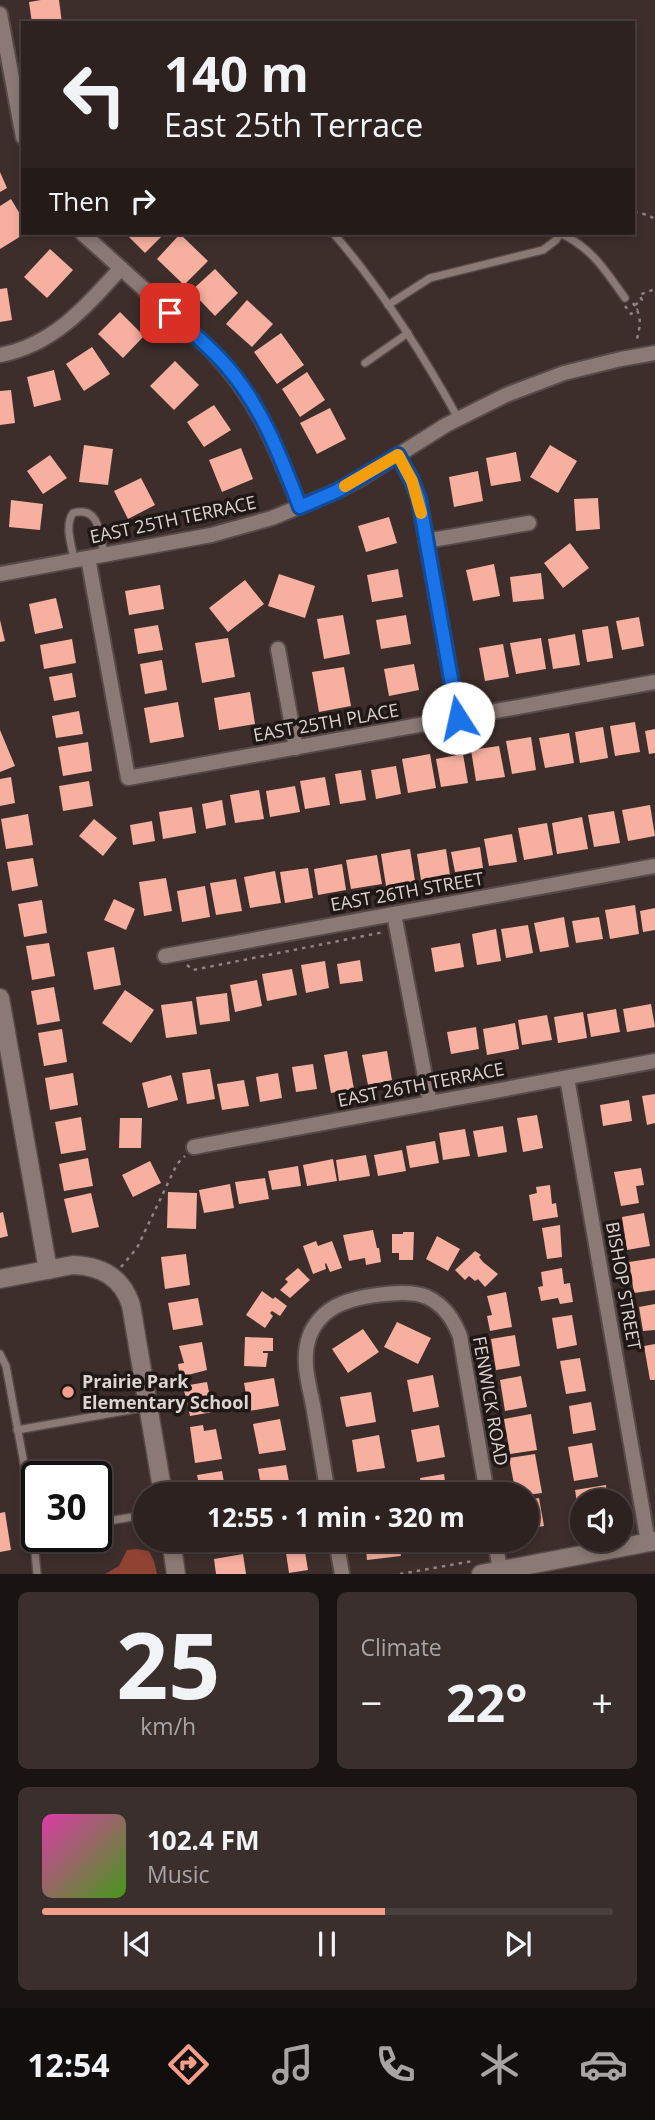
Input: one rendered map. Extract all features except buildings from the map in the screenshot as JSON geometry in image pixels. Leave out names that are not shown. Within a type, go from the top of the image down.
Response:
[{"type":"street","points":[[0,14],[21,126]]},
{"type":"street","points":[[84,235],[209,348],[243,386],[272,437],[300,507]]},
{"type":"street","points":[[0,355],[49,337],[70,322],[121,268]]},
{"type":"street","name":"EAST 25TH TERRACE","points":[[0,574],[211,535],[272,517],[337,491],[458,418],[506,395],[564,373],[655,353]]},
{"type":"street","points":[[398,455],[416,490],[458,718]]},
{"type":"street","points":[[426,541],[529,523]]},
{"type":"street","name":"EAST 25TH PLACE","points":[[81,559],[128,778],[655,682]]},
{"type":"street","points":[[278,649],[296,748]]},
{"type":"street","name":"EAST 26TH STREET","points":[[169,956],[655,866]]},
{"type":"street","points":[[394,914],[430,1103]]},
{"type":"street","points":[[0,998],[48,1270]]},
{"type":"street","name":"EAST 26TH TERRACE","points":[[194,1147],[655,1061]]},
{"type":"street","name":"BISHOP STREET","points":[[567,1078],[652,1541]]},
{"type":"street","points":[[0,1279],[73,1265],[114,1270],[131,1305],[161,1482]]},
{"type":"street","name":"FENWICK ROAD","points":[[326,1482],[306,1367],[308,1341],[313,1328],[321,1317],[345,1302],[401,1292],[425,1296],[437,1302],[455,1323],[460,1336],[485,1482]]},
{"type":"street","points":[[481,1574],[652,1541]]},
{"type":"street","points":[[173,1552],[176,1574]]},
{"type":"street","points":[[338,1552],[342,1574]]},
{"type":"street","points":[[497,1552],[500,1570]]},
{"type":"lane","points":[[335,235],[408,333],[458,418]]},
{"type":"lane","points":[[388,305],[430,278],[543,250],[559,235]]},
{"type":"lane","points":[[564,235],[586,248],[626,300]]},
{"type":"lane","points":[[365,363],[408,333]]},
{"type":"lane","points":[[81,559],[69,527],[69,518],[80,510],[94,516],[98,523],[104,555]]},
{"type":"lane","points":[[0,1354],[24,1461]]},
{"type":"lane","points":[[18,1430],[148,1407]]},
{"type":"lane","points":[[112,1520],[133,1517]]},
{"type":"lane","points":[[35,1552],[37,1574]]},
{"type":"path","points":[[635,212],[655,219]]},
{"type":"path","points":[[626,300],[631,314],[642,300],[639,295],[655,289]]},
{"type":"path","points":[[626,300],[636,307],[641,320],[636,343]]},
{"type":"path","points":[[169,956],[193,970],[384,931]]},
{"type":"path","points":[[114,1270],[137,1248],[177,1164],[194,1147]]},
{"type":"shaded area","points":[[127,1550],[150,1552],[157,1574],[105,1574],[119,1566]]},
{"type":"slow traffic","points":[[345,486],[398,455],[412,481],[421,513]]},
{"type":"place","name":"Prairie Park Elementary School","points":[[68,1392]]},
{"type":"route","points":[[170,313],[209,348],[243,386],[272,437],[300,507],[337,491],[398,455],[419,499],[458,718]]}]
